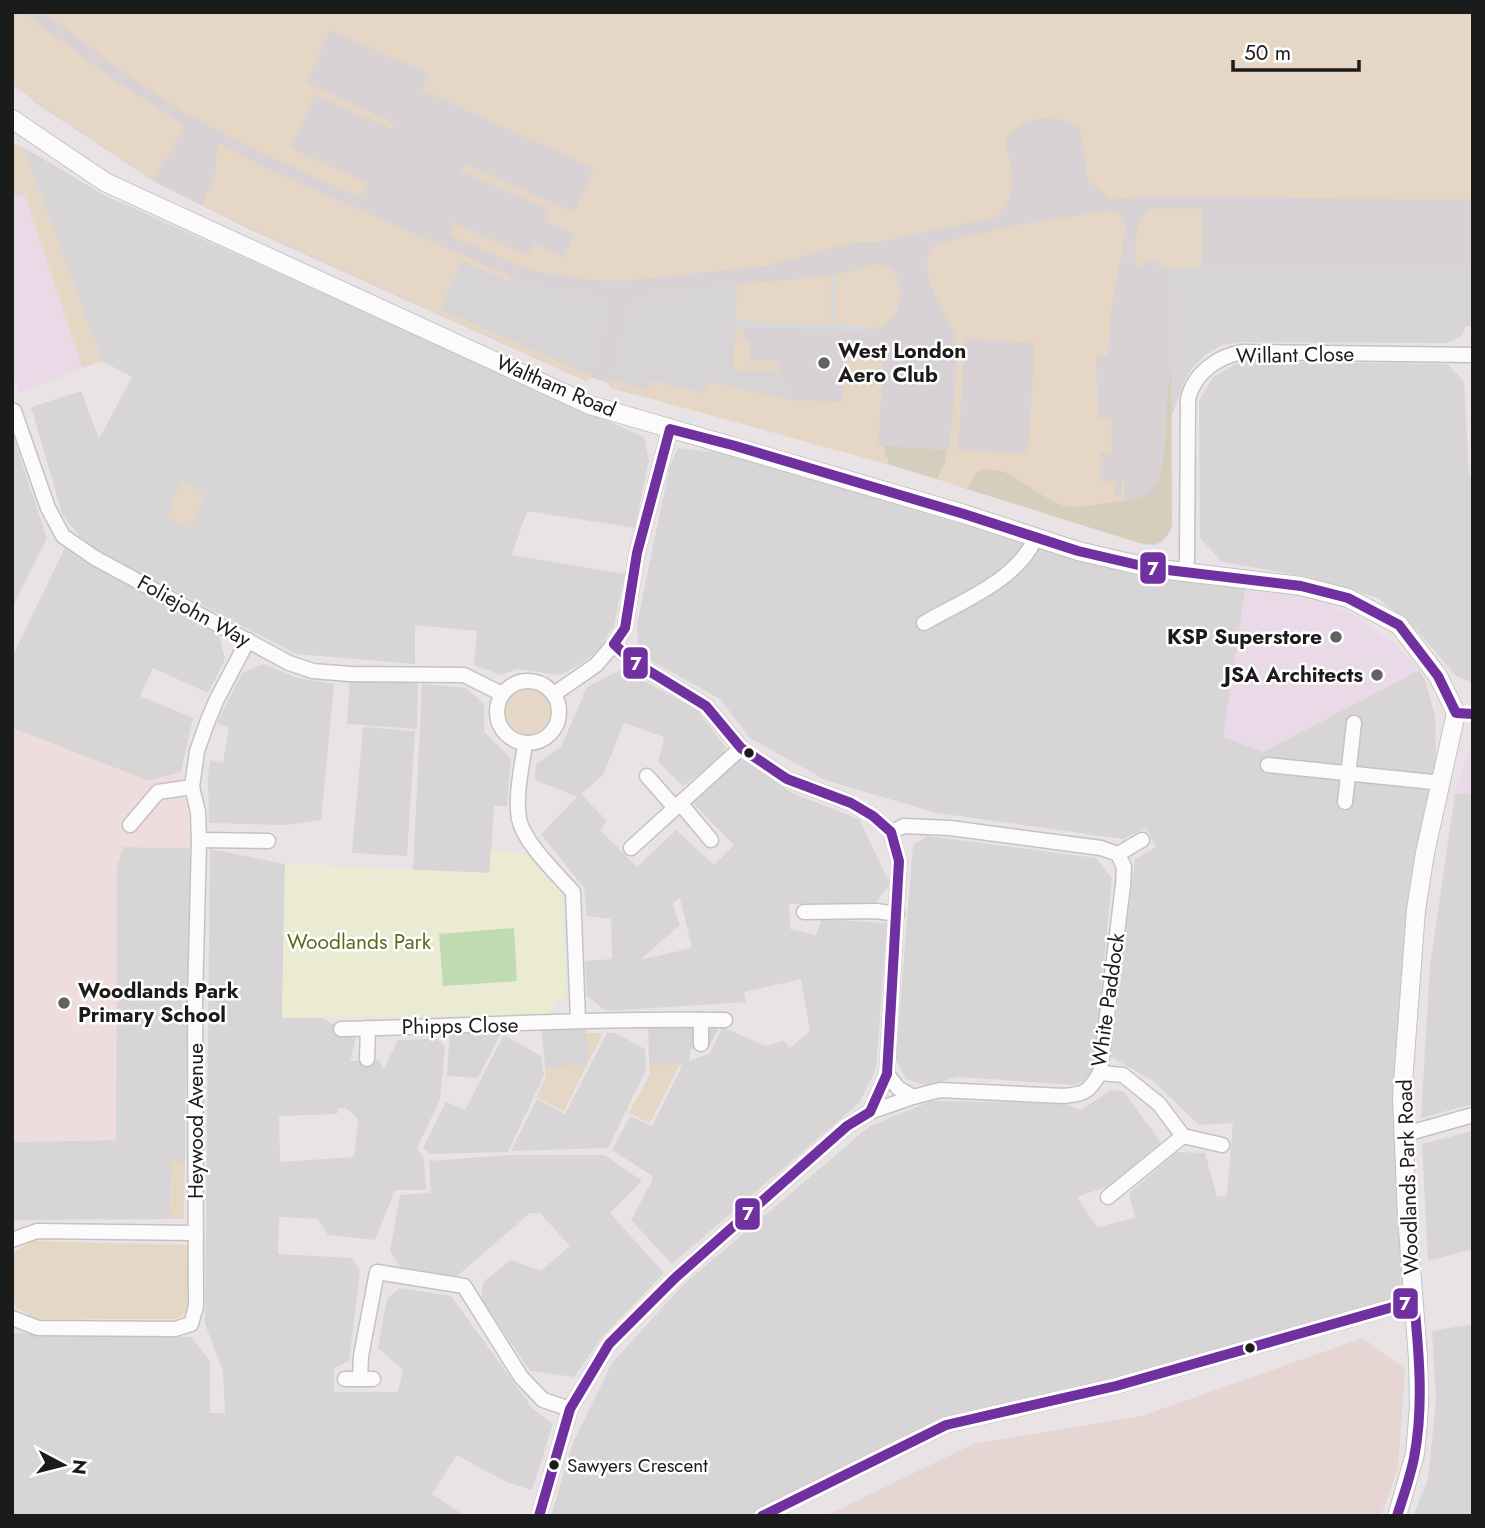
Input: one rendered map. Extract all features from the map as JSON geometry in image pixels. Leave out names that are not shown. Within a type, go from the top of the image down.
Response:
[{"type":"street","name":"Waltham Road","points":[[12,119],[106,182],[590,405],[797,464],[1078,551],[1185,574],[1301,586],[1348,598],[1399,625],[1465,714]]},
{"type":"street","name":"Willant Close","points":[[1185,574],[1188,399],[1194,383],[1209,367],[1226,356],[1243,352],[1473,355]]},
{"type":"street","name":"Foliejohn Way","points":[[14,411],[48,508],[64,536],[95,558],[289,663],[313,671],[350,674],[464,675],[502,694]]},
{"type":"street","points":[[554,694],[596,665],[625,628],[638,553],[670,429]]},
{"type":"street","points":[[924,623],[1002,578],[1030,548],[1035,538]]},
{"type":"street","name":"Heywood Avenue","points":[[12,1318],[38,1328],[175,1329],[191,1324],[196,1306],[195,1001],[199,840],[198,811],[192,787],[197,751],[211,712],[248,640]]},
{"type":"street","points":[[539,1516],[570,1409],[610,1344],[675,1278],[847,1126],[870,1112],[887,1074],[899,861],[891,832],[862,810],[787,779],[741,748],[706,706],[631,660],[614,644]]},
{"type":"street","points":[[528,680],[538,682],[554,694],[560,714],[552,732],[535,743],[514,740],[505,734],[499,725],[498,704],[502,694],[509,687],[528,680]]},
{"type":"street","name":"Woodlands Park Road","points":[[1397,1516],[1415,1454],[1418,1419],[1418,1358],[1402,1135],[1402,1096],[1416,910],[1425,853],[1442,783],[1465,714]]},
{"type":"street","points":[[1345,802],[1354,723]]},
{"type":"street","points":[[525,743],[519,820],[536,851],[573,892],[578,1020]]},
{"type":"street","points":[[631,849],[741,748]]},
{"type":"street","points":[[1268,765],[1442,783]]},
{"type":"street","points":[[647,776],[711,840]]},
{"type":"street","points":[[130,825],[158,792],[192,787]]},
{"type":"street","points":[[891,832],[904,826],[950,828],[1101,848],[1118,854],[1142,840]]},
{"type":"street","points":[[199,840],[268,841]]},
{"type":"street","name":"White Paddock","points":[[870,1112],[940,1090],[1079,1095],[1089,1090],[1100,1073],[1123,885],[1124,867],[1118,854]]},
{"type":"street","points":[[804,912],[876,911],[897,914]]},
{"type":"street","name":"Phipps Close","points":[[341,1029],[541,1024],[578,1020],[725,1020]]},
{"type":"street","points":[[701,1020],[701,1044]]},
{"type":"street","points":[[368,1028],[368,1059]]},
{"type":"street","points":[[1100,1073],[1124,1076],[1159,1104],[1183,1136],[1222,1146]]},
{"type":"street","points":[[887,1074],[898,1088],[913,1097]]},
{"type":"street","points":[[1402,1135],[1473,1115]]},
{"type":"street","points":[[1108,1197],[1183,1136]]},
{"type":"street","points":[[12,1240],[37,1231],[196,1233]]},
{"type":"street","points":[[345,1379],[367,1379],[361,1356],[377,1272],[464,1286],[521,1377],[543,1400],[570,1409]]},
{"type":"street","points":[[761,1516],[946,1425],[1116,1386],[1414,1301]]},
{"type":"shaded area","points":[[12,12],[1473,12],[1473,268],[1170,267],[1172,525],[1162,542],[1155,545],[1143,544],[864,456],[611,388],[609,383],[590,377],[587,381],[581,379],[251,230],[153,181],[33,101]]},
{"type":"shaded area","points":[[12,12],[22,12],[117,82],[185,126],[153,181],[12,85]]},
{"type":"shaded area","points":[[44,12],[1473,12],[1473,200],[1158,196],[1110,199],[1088,180],[1080,128],[1060,120],[1041,118],[1022,124],[1005,138],[1011,171],[1011,190],[1009,199],[995,217],[879,242],[854,242],[765,266],[622,281],[595,280],[532,271],[451,236],[453,222],[528,256],[534,244],[564,258],[574,235],[544,221],[549,210],[461,171],[465,164],[574,212],[594,168],[422,90],[429,74],[330,30],[306,83],[394,123],[391,129],[315,95],[290,148],[367,183],[359,197],[258,151],[185,112],[132,78]]},
{"type":"shaded area","points":[[12,142],[23,147],[102,361],[20,393],[12,373]]},
{"type":"shaded area","points":[[12,142],[23,147],[102,361],[82,368],[24,194],[12,198]]},
{"type":"shaded area","points":[[218,143],[274,172],[512,277],[510,282],[441,309],[592,375],[587,381],[581,379],[202,206],[215,174]]},
{"type":"shaded area","points":[[23,147],[104,195],[644,437],[649,460],[635,528],[527,511],[512,555],[625,574],[614,625],[598,651],[560,675],[517,669],[501,675],[474,665],[477,631],[415,625],[415,664],[296,654],[87,545],[63,516],[31,407],[81,391],[99,439],[132,377],[102,361]]},
{"type":"shaded area","points":[[1152,209],[1202,209],[1202,267],[1158,267],[1158,261],[1142,261],[1142,267],[1137,266],[1137,231],[1142,217]]},
{"type":"shaded area","points":[[1108,211],[1124,220],[1126,227],[1111,311],[1108,355],[1096,356],[1098,419],[1111,419],[1112,453],[1100,453],[1101,481],[1115,482],[1115,496],[1121,496],[1124,481],[1124,502],[1064,506],[1046,499],[1005,472],[970,482],[967,489],[937,479],[946,460],[946,450],[950,449],[956,343],[928,275],[927,262],[930,252],[938,244],[1013,226]],"holes":[[[965,339],[1035,343],[1028,454],[958,450]]]},
{"type":"shaded area","points":[[462,261],[509,282],[512,277],[554,289],[600,295],[606,299],[607,308],[592,375],[440,309]]},
{"type":"shaded area","points":[[879,264],[886,266],[896,275],[900,296],[895,313],[881,327],[835,325],[836,275]]},
{"type":"shaded area","points":[[1170,267],[1473,268],[1473,326],[1466,326],[1462,336],[1447,343],[1242,342],[1222,345],[1205,355],[1192,368],[1171,418]]},
{"type":"shaded area","points":[[836,275],[835,325],[874,326],[874,330],[735,327],[735,321],[831,325],[832,276]]},
{"type":"shaded area","points":[[832,276],[831,325],[735,321],[737,284]]},
{"type":"shaded area","points":[[737,284],[733,370],[779,371],[779,387],[788,388],[788,400],[708,381],[704,393],[651,380],[648,390],[611,379],[632,301],[636,296]]},
{"type":"shaded area","points":[[735,327],[750,327],[744,329],[743,340],[749,341],[749,361],[780,361],[779,371],[733,370]]},
{"type":"shaded area","points":[[843,355],[884,356],[878,445],[884,446],[890,465],[609,387],[611,379],[647,390],[651,379],[704,393],[708,381],[788,400],[842,402]]},
{"type":"shaded area","points":[[1241,361],[1447,364],[1464,381],[1469,475],[1473,475],[1473,683],[1456,676],[1418,631],[1378,598],[1308,577],[1222,562],[1200,538],[1199,401],[1213,377]]},
{"type":"shaded area","points":[[1171,369],[1172,525],[1163,540],[1154,544],[1136,542],[967,489],[976,473],[987,470],[1010,475],[1045,497],[1068,507],[1128,501],[1145,496],[1157,482],[1164,458]]},
{"type":"shaded area","points":[[12,433],[47,538],[15,602],[12,602]]},
{"type":"shaded area","points":[[884,446],[946,450],[946,460],[937,479],[890,465]]},
{"type":"shaded area","points":[[678,448],[732,454],[1040,548],[1189,581],[1246,583],[1263,752],[1419,670],[1425,680],[1435,716],[1436,759],[1413,896],[1395,1114],[1402,1295],[1333,1320],[1121,1383],[957,1417],[746,1516],[551,1516],[573,1442],[612,1363],[683,1285],[870,1126],[931,1101],[1062,1103],[1081,1110],[1111,1090],[1123,1091],[1162,1144],[1109,1186],[1077,1197],[1097,1227],[1135,1218],[1129,1193],[1177,1152],[1205,1153],[1217,1197],[1227,1195],[1233,1123],[1199,1125],[1153,1081],[1111,1057],[1135,859],[1156,847],[1146,828],[1123,839],[937,813],[825,780],[750,738],[720,699],[652,661],[638,645],[637,624],[670,465]]},
{"type":"shaded area","points":[[181,482],[206,493],[191,528],[167,518]]},
{"type":"shaded area","points":[[65,548],[219,635],[225,659],[208,693],[153,668],[140,696],[193,718],[181,772],[149,781],[12,728],[12,657]]},
{"type":"shaded area","points":[[1246,583],[1310,597],[1352,614],[1395,644],[1419,670],[1263,752],[1223,737]]},
{"type":"shaded area","points":[[263,664],[298,678],[334,684],[321,820],[286,825],[209,823],[210,760],[223,763],[229,728],[217,723],[242,673]]},
{"type":"shaded area","points":[[622,669],[696,709],[725,746],[724,756],[683,786],[658,762],[664,737],[624,723],[603,775],[581,794],[607,821],[600,830],[637,867],[676,830],[714,865],[734,845],[692,802],[741,758],[792,793],[859,819],[890,884],[874,905],[789,904],[790,929],[816,935],[822,919],[887,923],[876,1069],[859,1103],[672,1264],[631,1220],[653,1179],[651,1175],[612,1150],[630,1116],[652,1126],[683,1064],[710,1053],[722,1027],[765,1046],[784,1041],[790,1048],[810,1031],[801,979],[744,992],[746,1002],[606,1011],[587,996],[585,961],[612,959],[611,919],[587,916],[584,888],[541,834],[577,797],[535,780],[536,764],[561,747],[587,687]],"holes":[[[680,898],[692,948],[640,960],[680,925],[673,903]]]},
{"type":"shaded area","points":[[350,674],[418,675],[417,729],[347,724]]},
{"type":"shaded area","points":[[422,684],[466,688],[484,704],[484,732],[511,758],[507,806],[494,806],[490,873],[413,870]]},
{"type":"shaded area","points":[[529,687],[546,694],[553,711],[546,728],[529,735],[512,728],[505,711],[512,694]]},
{"type":"shaded area","points":[[363,727],[415,731],[407,856],[352,853]]},
{"type":"shaded area","name":"Woodlands Park Primary School","points":[[12,728],[149,781],[181,772],[182,796],[189,807],[190,848],[123,847],[117,866],[116,1140],[12,1142]]},
{"type":"shaded area","points":[[1473,746],[1473,794],[1455,794],[1469,748]]},
{"type":"shaded area","points":[[1455,794],[1473,794],[1473,1104],[1421,1118],[1430,966]]},
{"type":"shaded area","points":[[927,836],[1096,858],[1112,878],[1094,1067],[1087,1079],[1074,1085],[959,1077],[925,1085],[906,1079],[896,1060],[913,845]]},
{"type":"shaded area","points":[[123,847],[190,848],[185,1162],[171,1162],[170,1219],[12,1220],[12,1142],[116,1140],[117,866]]},
{"type":"shaded area","points":[[210,849],[285,864],[282,1018],[323,1018],[356,1038],[337,1114],[279,1116],[280,1162],[354,1157],[358,1122],[398,1040],[438,1039],[445,1047],[440,1100],[417,1148],[424,1158],[426,1190],[395,1190],[375,1240],[328,1235],[318,1219],[279,1217],[278,1254],[352,1258],[360,1271],[349,1361],[334,1368],[334,1392],[398,1392],[403,1370],[378,1348],[387,1298],[400,1288],[451,1296],[533,1409],[553,1424],[532,1490],[506,1482],[457,1455],[432,1494],[465,1516],[12,1516],[12,1333],[191,1337],[210,1361],[210,1413],[225,1413],[223,1371],[205,1324]]},
{"type":"shaded area","points":[[587,1020],[587,1065],[545,1067],[541,1024]]},
{"type":"shaded area","points":[[648,1020],[723,1020],[708,1049],[690,1049],[689,1065],[649,1064]]},
{"type":"shaded area","points":[[505,1025],[478,1078],[447,1076],[450,1026]]},
{"type":"shaded area","points":[[587,1033],[603,1033],[564,1111],[536,1097],[546,1076],[545,1067],[586,1065]]},
{"type":"shaded area","points":[[607,1033],[615,1033],[645,1049],[646,1070],[608,1148],[511,1151],[537,1099],[565,1114]]},
{"type":"shaded area","points":[[504,1035],[541,1056],[544,1075],[508,1152],[429,1154],[423,1148],[446,1102],[465,1110]]},
{"type":"shaded area","points":[[379,1060],[389,1080],[364,1131],[354,1114],[345,1108],[335,1109],[334,1099],[350,1061]]},
{"type":"shaded area","points":[[649,1064],[680,1064],[650,1123],[629,1113],[650,1074]]},
{"type":"shaded area","points":[[1473,1131],[1473,1249],[1428,1261],[1422,1144]]},
{"type":"shaded area","points":[[511,1155],[605,1155],[642,1181],[610,1213],[664,1273],[603,1336],[574,1377],[530,1371],[481,1299],[483,1282],[511,1260],[541,1271],[570,1246],[540,1213],[530,1213],[457,1276],[401,1268],[390,1251],[400,1195],[431,1193],[429,1161]]},
{"type":"shaded area","points":[[171,1162],[185,1162],[184,1219],[170,1219]]},
{"type":"shaded area","points":[[33,1241],[188,1245],[187,1310],[177,1319],[36,1319],[17,1308],[12,1299],[12,1258],[16,1251]]},
{"type":"shaded area","points":[[1473,1324],[1473,1516],[1413,1516],[1428,1479],[1436,1401],[1432,1331]]},
{"type":"shaded area","points":[[1363,1338],[1405,1369],[1398,1468],[1381,1516],[826,1516],[973,1444],[1142,1416]]},
{"type":"green space","name":"Woodlands Park","points":[[491,850],[525,853],[563,894],[566,994],[545,1015],[282,1018],[285,864],[489,873]]},
{"type":"green space","points":[[514,928],[517,981],[443,986],[439,934]]},
{"type":"transit line","name":"7","points":[[539,1516],[570,1409],[609,1344],[675,1278],[847,1126],[870,1112],[887,1074],[899,861],[891,832],[873,816],[851,803],[787,779],[741,748],[706,706],[631,660],[614,644],[625,628],[637,553],[670,429],[964,514],[1078,551],[1151,568],[1301,586],[1348,598],[1399,625],[1438,676],[1456,713],[1473,714]]},
{"type":"transit line","name":"7","points":[[762,1516],[946,1425],[1116,1386],[1414,1301],[1419,1360],[1419,1419],[1412,1465],[1397,1516]]},
{"type":"place","name":"West London Aero Club","points":[[824,363]]},
{"type":"place","name":"KSP Superstore","points":[[1336,637]]},
{"type":"place","name":"JSA Architects","points":[[1377,675]]},
{"type":"place","name":"Woodlands Park Primary School","points":[[64,1003]]},
{"type":"place","name":"Sawyers Crescent","points":[[554,1465]]}]
